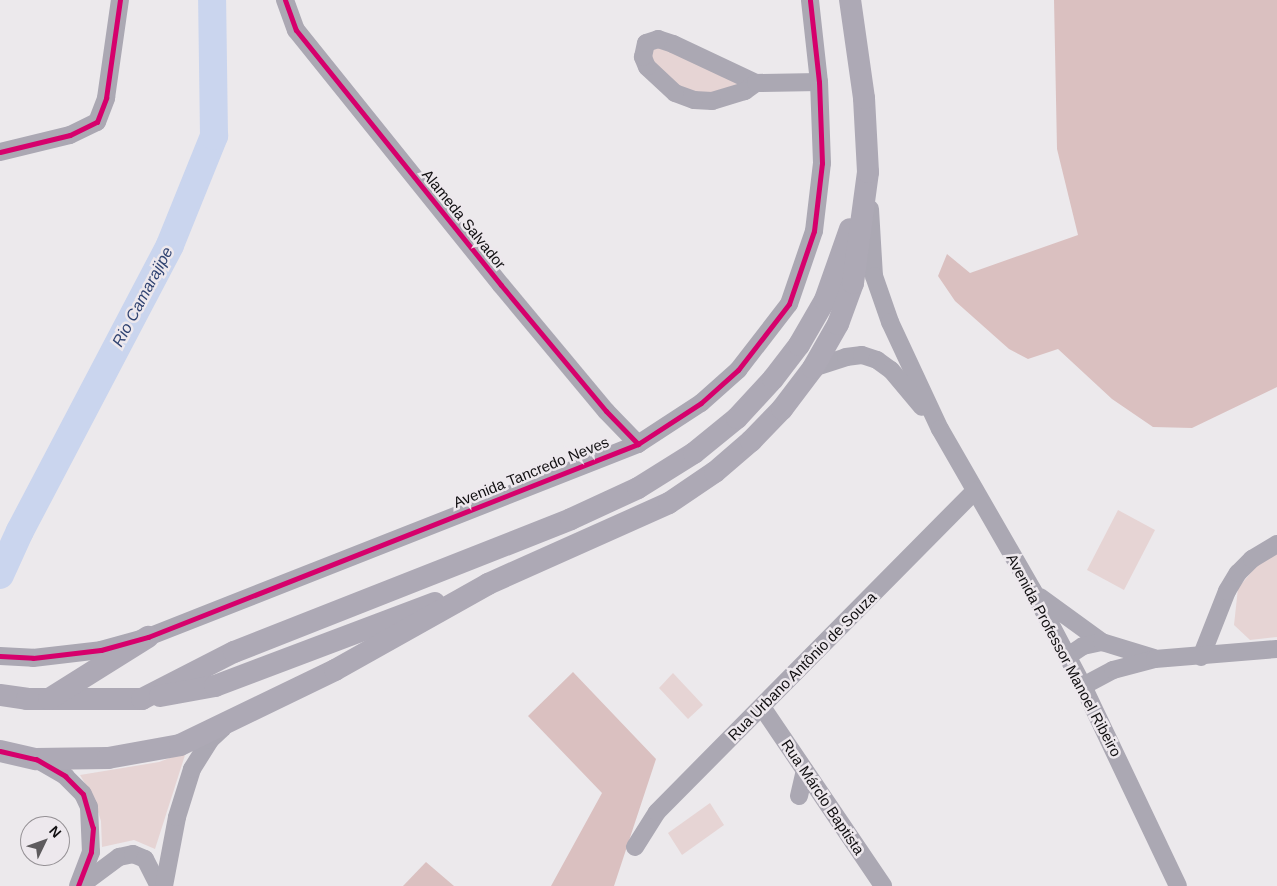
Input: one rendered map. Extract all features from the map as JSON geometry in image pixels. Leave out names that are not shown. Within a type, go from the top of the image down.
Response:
[{"type":"main road","points":[[0,695],[37,699],[142,699],[215,686],[488,584],[669,503],[715,472],[751,441],[782,409],[813,368],[838,324],[853,283],[868,172],[864,98],[850,0]]},
{"type":"main road","points":[[142,699],[234,652],[298,625],[571,520],[638,488],[694,453],[737,418],[773,379],[799,345],[825,300],[868,172]]},
{"type":"main road","points":[[0,751],[29,758],[108,758],[173,746],[228,723],[335,670],[488,584]]},
{"type":"main road","points":[[37,699],[148,637]]},
{"type":"street","points":[[0,152],[70,135],[97,122],[106,98],[120,0]]},
{"type":"street","name":"Alameda Salvador","points":[[285,0],[296,30],[606,412],[638,444]]},
{"type":"street","name":"Avenida Tancredo Neves","points":[[0,656],[33,658],[102,650],[148,637],[638,444],[701,403],[738,370],[789,304],[814,231],[820,200],[819,82],[810,0]]},
{"type":"street","points":[[756,83],[658,39],[646,43],[642,50],[646,67],[659,81],[675,93],[694,100],[719,100],[756,83],[819,82]]},
{"type":"street","name":"Avenida Professor Manoel Ribeiro","points":[[868,172],[874,276],[878,295],[940,428],[1033,590],[1084,686],[1178,886]]},
{"type":"street","name":"Avenida Professor Manoel Ribeiro","points":[[813,368],[846,357],[862,355],[877,360],[891,370],[940,428]]},
{"type":"street","name":"Rua Urbano Antônio de Souza","points":[[635,847],[657,812],[975,491]]},
{"type":"street","points":[[1201,657],[1227,591],[1238,573],[1252,559],[1277,544]]},
{"type":"street","points":[[1033,590],[1064,617],[1102,642],[1154,659]]},
{"type":"street","points":[[1068,656],[1083,646],[1102,642]]},
{"type":"street","points":[[1084,686],[1113,670],[1154,659],[1201,657],[1277,649]]},
{"type":"street","name":"Rua Márclo Baptista","points":[[762,707],[883,886]]},
{"type":"street","points":[[164,886],[177,817],[192,769],[210,740],[228,723]]},
{"type":"street","points":[[29,758],[65,776],[82,794],[89,807],[91,852],[79,886]]},
{"type":"street","points":[[799,796],[805,771]]},
{"type":"street","points":[[79,886],[119,856],[133,854],[145,859],[159,886]]},
{"type":"shaded area","points":[[1054,0],[1277,0],[1277,387],[1192,428],[1153,427],[1112,399],[1058,349],[1028,359],[1009,349],[955,301],[938,276],[947,254],[970,273],[1078,235],[1057,149]]},
{"type":"shaded area","points":[[652,47],[663,48],[748,85],[722,94],[698,94],[677,88],[648,62]]},
{"type":"shaded area","points":[[1118,510],[1155,530],[1124,590],[1087,570]]},
{"type":"shaded area","points":[[1277,554],[1277,637],[1250,640],[1234,625],[1238,588],[1259,563]]},
{"type":"shaded area","points":[[573,672],[656,759],[614,886],[551,886],[602,793],[528,716]]},
{"type":"shaded area","points":[[673,673],[703,705],[688,719],[659,688]]},
{"type":"shaded area","points":[[186,752],[155,849],[134,840],[102,847],[101,821],[93,797],[80,775],[159,762]]},
{"type":"shaded area","points":[[710,803],[724,825],[682,855],[668,833]]},
{"type":"shaded area","points":[[426,862],[454,886],[403,886]]},
{"type":"waterway","name":"Rio Camarajipe","points":[[0,575],[20,531],[170,245],[214,136],[212,0]]},
{"type":"cycle path","points":[[0,152],[70,135],[97,122],[106,98],[120,0]]},
{"type":"cycle path","points":[[285,0],[296,30],[501,285],[606,411],[638,444]]},
{"type":"cycle path","points":[[0,656],[33,658],[101,650],[148,637],[638,444],[701,403],[738,370],[789,304],[814,231],[822,163],[819,82],[810,0]]},
{"type":"cycle path","points":[[0,751],[36,759],[65,776],[83,794],[93,828],[91,852],[78,886]]}]
